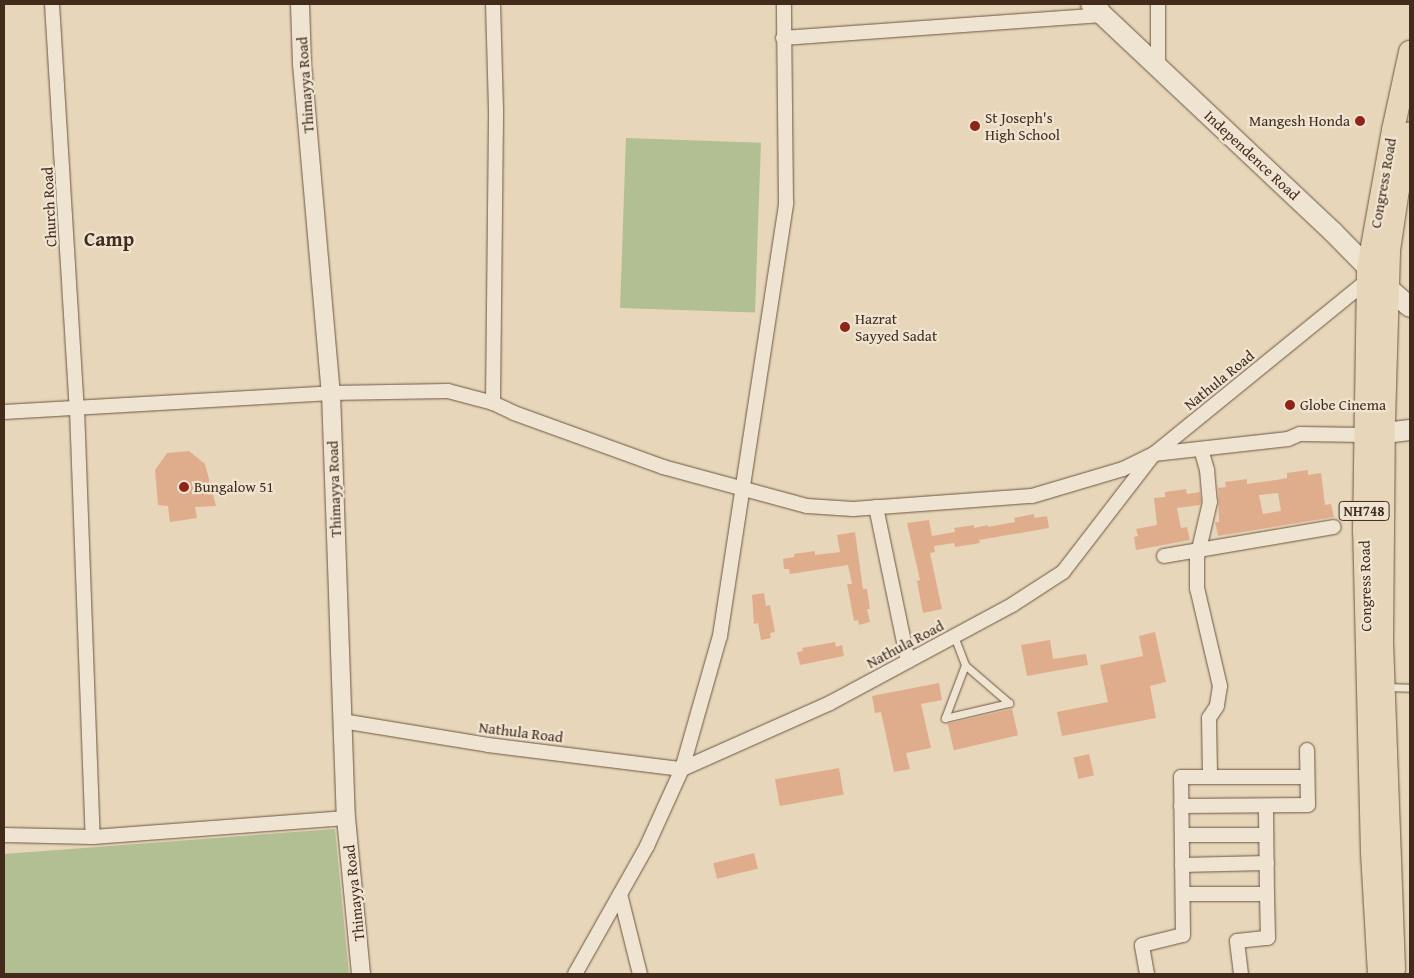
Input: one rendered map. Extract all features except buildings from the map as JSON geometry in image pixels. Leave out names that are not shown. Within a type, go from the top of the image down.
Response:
[{"type":"highway","name":"Congress Road","points":[[1378,974],[1367,688],[1374,428],[1374,279],[1391,140],[1410,52]]},
{"type":"highway","name":"Congress Road","points":[[1374,279],[1404,190],[1410,133]]},
{"type":"highway","name":"Congress Road","points":[[1374,428],[1394,974]]},
{"type":"main road","name":"Independence Road","points":[[1098,8],[1326,225],[1374,279],[1410,307]]},
{"type":"main road","points":[[1374,428],[1410,417]]},
{"type":"main road","points":[[1374,428],[1410,430]]},
{"type":"street","name":"Church Road","points":[[52,4],[77,409],[92,837]]},
{"type":"street","name":"Thimayya Road","points":[[300,4],[302,64],[331,393],[346,818],[361,974]]},
{"type":"street","points":[[493,4],[496,110],[493,403]]},
{"type":"street","points":[[575,974],[647,846],[682,769],[720,636],[786,203],[784,4]]},
{"type":"street","points":[[1158,4],[1158,67]]},
{"type":"street","points":[[783,38],[1098,8]]},
{"type":"street","name":"Nathula Road","points":[[342,721],[488,745],[682,769],[830,703],[1012,606],[1063,572],[1154,454],[1374,279]]},
{"type":"street","points":[[4,412],[331,393],[448,391],[493,403],[514,413],[663,467],[807,506],[853,509],[1032,496],[1122,470],[1154,454],[1288,439],[1300,434],[1374,428]]},
{"type":"street","points":[[1201,449],[1207,470],[1210,502],[1199,550],[1197,588],[1220,686],[1217,706],[1209,718],[1210,777]]},
{"type":"street","points":[[876,507],[908,660]]},
{"type":"street","points":[[1164,556],[1334,527]]},
{"type":"street","points":[[1181,806],[1308,805],[1307,750]]},
{"type":"street","points":[[1147,974],[1142,944],[1183,936],[1181,777],[1307,777]]},
{"type":"street","points":[[1241,974],[1238,942],[1268,938],[1266,806]]},
{"type":"street","points":[[4,835],[92,837],[346,818]]},
{"type":"street","points":[[1182,835],[1266,835]]},
{"type":"street","points":[[1182,864],[1267,863]]},
{"type":"street","points":[[620,894],[640,974]]},
{"type":"street","points":[[1183,894],[1267,894]]},
{"type":"lane","points":[[954,636],[965,665],[1009,704],[946,718],[965,665]]},
{"type":"lane","points":[[1383,687],[1410,688]]},
{"type":"green space","points":[[626,138],[761,143],[755,313],[620,308]]},
{"type":"green space","points":[[335,829],[349,974],[4,974],[4,854]]},
{"type":"place","name":"Mangesh Honda","points":[[1360,121]]},
{"type":"place","name":"St Joseph's High School","points":[[975,126]]},
{"type":"place","name":"Hazrat Sayyed Sadat","points":[[845,327]]},
{"type":"place","name":"Globe Cinema","points":[[1290,405]]},
{"type":"place","name":"Bungalow 51","points":[[184,487]]},
{"type":"district","name":"Camp","points":[[109,238]]}]
